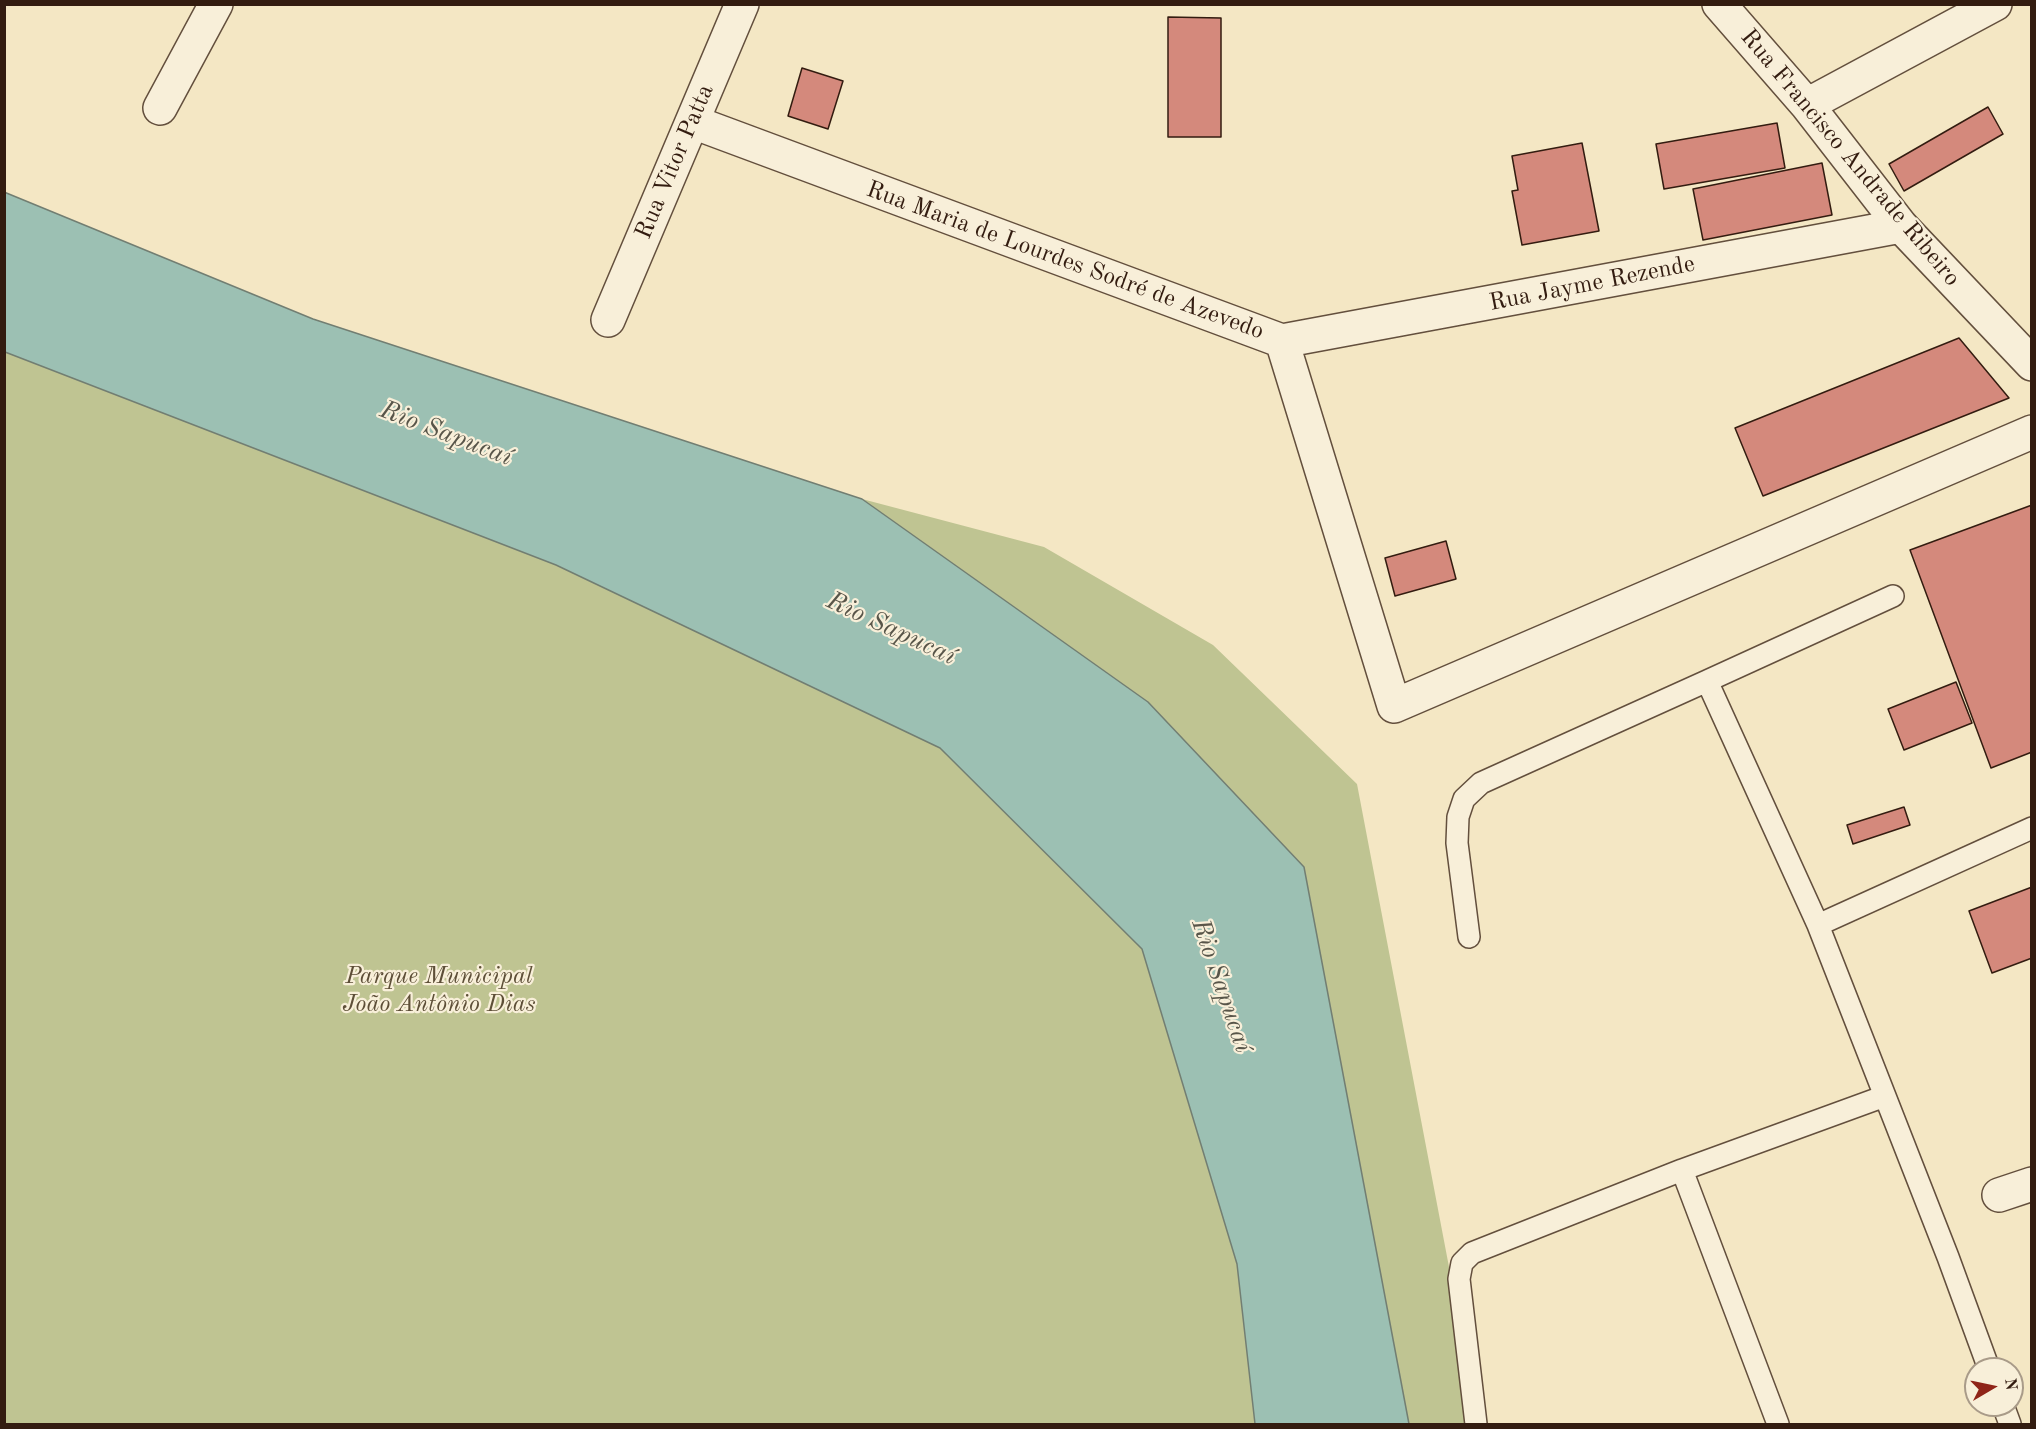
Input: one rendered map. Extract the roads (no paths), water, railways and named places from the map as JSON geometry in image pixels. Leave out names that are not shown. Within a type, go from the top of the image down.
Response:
[{"type":"street","points":[[160,108],[216,4]]},
{"type":"street","name":"Rua Vitor Patta","points":[[608,320],[742,4]]},
{"type":"street","name":"Rua Francisco Andrade Ribeiro","points":[[1719,4],[1807,105],[1901,226],[2031,364]]},
{"type":"street","points":[[1807,105],[1973,9]]},
{"type":"street","name":"Rua Maria de Lourdes Sodré de Azevedo","points":[[693,122],[1282,341],[1394,706],[2031,432]]},
{"type":"street","name":"Rua Jayme Rezende","points":[[1282,341],[1901,226]]},
{"type":"street","points":[[1999,1195],[2031,1184]]},
{"type":"lane","points":[[1469,937],[1457,843],[1458,817],[1464,798],[1481,783],[1893,596]]},
{"type":"lane","points":[[1707,681],[1818,925],[1948,1257],[1985,1357]]},
{"type":"lane","points":[[1818,925],[2031,828]]},
{"type":"lane","points":[[1476,1425],[1459,1279],[1462,1263],[1472,1253],[1682,1170],[1885,1096]]},
{"type":"lane","points":[[1682,1170],[1778,1425]]},
{"type":"water","name":"Rio Sapucaí","points":[[4,192],[313,319],[862,499],[1148,702],[1304,867],[1409,1424],[1255,1424],[1237,1264],[1142,949],[940,748],[556,565],[5,352]]},
{"type":"park label","name":"Parque Municipal João Antônio Dias","points":[[439,991]]}]
